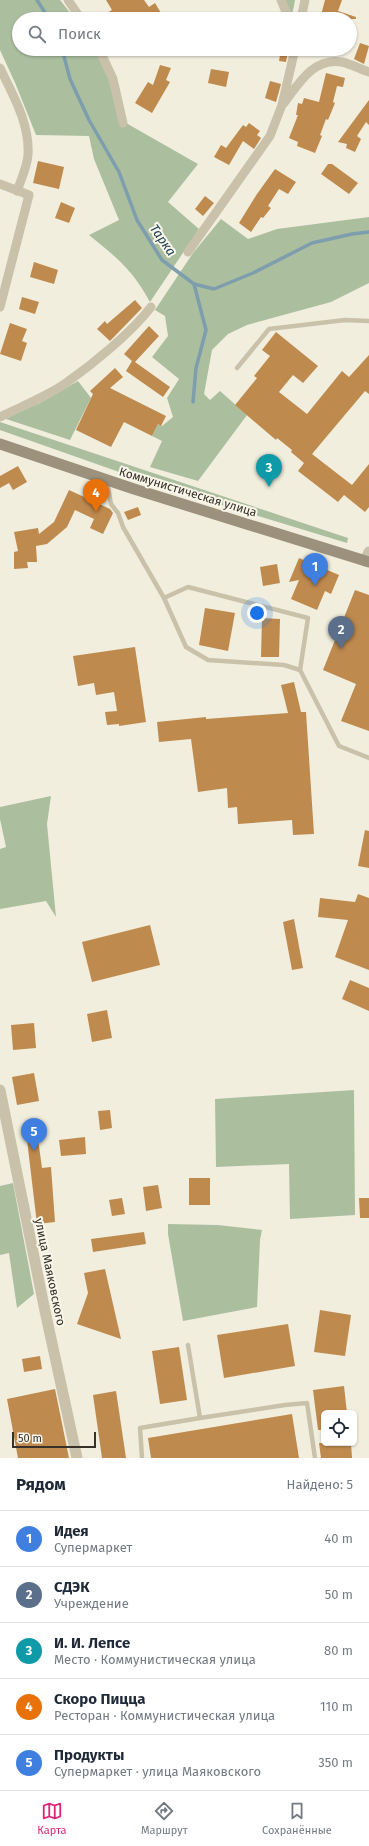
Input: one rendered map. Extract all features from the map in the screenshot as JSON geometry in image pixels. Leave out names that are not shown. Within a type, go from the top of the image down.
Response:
[{"type":"main road","name":"Коммунистическая улица","points":[[0,444],[107,480],[368,558]]},
{"type":"street","points":[[68,0],[77,12]]},
{"type":"street","points":[[281,0],[286,12]]},
{"type":"street","points":[[302,12],[305,0]]},
{"type":"street","points":[[102,56],[113,79],[123,124]]},
{"type":"street","points":[[188,252],[270,136],[282,105],[293,56]]},
{"type":"street","points":[[282,105],[302,78],[316,65],[329,62],[342,62],[369,72]]},
{"type":"street","points":[[0,68],[15,99],[27,132],[28,157],[18,191]]},
{"type":"street","points":[[0,184],[30,196],[4,278],[0,308]]},
{"type":"street","points":[[0,417],[38,399],[66,383],[110,348],[143,317],[151,307]]},
{"type":"street","name":"улица Маяковского","points":[[0,1090],[44,1311],[77,1458]]},
{"type":"lane","points":[[237,368],[269,329],[345,320],[369,321]]},
{"type":"lane","points":[[107,480],[111,504],[118,513],[123,527],[164,598],[186,646],[208,660],[284,665],[300,670]]},
{"type":"lane","points":[[164,598],[188,587],[308,618],[300,670],[339,746],[369,758]]},
{"type":"lane","points":[[188,1345],[200,1418]]},
{"type":"lane","points":[[142,1458],[140,1428],[285,1405],[307,1403],[315,1458]]},
{"type":"green space","points":[[0,0],[60,0],[69,12],[12,12],[12,56],[98,56],[109,78],[119,119],[198,164],[168,202],[199,229],[150,302],[130,272],[89,235],[119,220],[94,159],[89,136],[36,135],[0,50]]},
{"type":"green space","points":[[284,0],[295,0],[293,12],[290,12]]},
{"type":"green space","points":[[369,217],[369,283],[331,302],[247,325],[228,334],[212,350],[204,394],[210,400],[220,391],[247,415],[198,481],[150,467],[162,441],[152,436],[158,424],[162,426],[173,417],[167,398],[179,379],[152,357],[168,336],[165,316],[155,310],[193,253],[221,219],[248,239],[277,229]]},
{"type":"green space","points":[[78,381],[91,398],[70,440],[3,418],[40,403]]},
{"type":"green space","points":[[0,422],[348,538],[347,543],[156,485],[0,430]]},
{"type":"green space","points":[[51,796],[47,824],[56,917],[46,901],[0,909],[0,849],[6,847],[0,819],[0,807]]},
{"type":"green space","points":[[354,1090],[355,1215],[290,1219],[289,1164],[216,1167],[215,1099]]},
{"type":"green space","points":[[13,1183],[34,1294],[17,1308],[9,1253],[0,1255],[0,1186]]},
{"type":"green space","points":[[168,1224],[218,1225],[262,1230],[260,1240],[257,1307],[183,1321],[168,1234]]},
{"type":"building","points":[[106,0],[144,0],[149,7],[155,3],[160,12],[109,12],[112,10]]},
{"type":"building","points":[[325,0],[342,0],[338,11],[341,12],[322,12]]},
{"type":"building","points":[[360,43],[369,46],[364,64],[354,59],[355,56],[357,56]]},
{"type":"building","points":[[280,56],[287,56],[286,62],[279,61]]},
{"type":"building","points":[[160,65],[171,68],[166,80],[170,82],[152,113],[135,103],[148,82],[153,85]]},
{"type":"building","points":[[211,69],[229,72],[226,87],[208,83]]},
{"type":"building","points":[[326,73],[345,78],[343,87],[337,86],[333,102],[335,103],[328,120],[326,119],[320,135],[322,136],[315,153],[297,146],[298,142],[289,138],[298,115],[296,115],[298,103],[302,104],[304,98],[319,102]]},
{"type":"building","points":[[270,81],[281,84],[276,102],[265,98]]},
{"type":"building","points":[[369,100],[369,125],[366,122],[357,136],[361,139],[355,152],[346,148],[347,144],[338,142]]},
{"type":"building","points":[[249,123],[260,131],[257,135],[261,138],[254,149],[243,141],[229,165],[214,157],[221,145],[226,148],[243,125],[246,127]]},
{"type":"building","points":[[38,161],[64,167],[59,189],[33,183]]},
{"type":"building","points":[[328,164],[332,164],[358,183],[349,194],[321,174]]},
{"type":"building","points":[[275,169],[296,182],[288,194],[279,189],[268,206],[271,208],[263,218],[261,217],[251,232],[239,223]]},
{"type":"building","points":[[205,196],[214,203],[203,216],[195,209]]},
{"type":"building","points":[[61,202],[75,208],[69,223],[55,218]]},
{"type":"building","points":[[34,262],[58,270],[54,284],[30,277]]},
{"type":"building","points":[[22,297],[39,302],[35,314],[19,309]]},
{"type":"building","points":[[135,300],[142,308],[110,341],[97,329],[105,321],[107,324]]},
{"type":"building","points":[[10,323],[27,329],[22,341],[27,343],[21,361],[0,354]]},
{"type":"building","points":[[149,326],[159,336],[135,362],[170,387],[163,397],[126,371],[132,361],[124,354]]},
{"type":"building","points":[[276,332],[318,366],[303,383],[293,375],[279,392],[307,414],[342,371],[349,377],[369,355],[369,394],[365,391],[312,454],[352,485],[369,464],[369,507],[365,512],[344,495],[338,502],[298,471],[304,463],[291,452],[292,450],[277,438],[276,440],[235,405],[257,378],[254,376],[270,356],[262,350]]},
{"type":"building","points":[[115,368],[123,377],[110,388],[166,416],[161,426],[158,424],[152,436],[124,422],[111,447],[76,430],[93,394],[90,391]]},
{"type":"building","points":[[18,466],[27,482],[13,490],[9,483],[0,488],[0,476]]},
{"type":"building","points":[[69,490],[110,509],[113,513],[103,534],[90,528],[94,519],[75,510],[67,527],[47,544],[36,546],[37,562],[27,562],[28,568],[14,569],[14,552],[18,551],[14,532],[38,528],[39,534],[54,522]]},
{"type":"building","points":[[138,507],[141,515],[128,520],[124,512]]},
{"type":"building","points":[[299,558],[339,575],[331,594],[325,591],[317,610],[291,599],[299,580],[289,582]]},
{"type":"building","points":[[277,564],[280,583],[263,586],[260,567]]},
{"type":"building","points":[[355,590],[369,595],[369,731],[341,721],[356,684],[323,670]]},
{"type":"building","points":[[205,608],[235,613],[228,651],[199,645]]},
{"type":"building","points":[[262,618],[280,619],[279,657],[261,657]]},
{"type":"building","points":[[135,647],[146,722],[119,726],[119,724],[107,725],[105,712],[117,711],[114,692],[96,695],[94,683],[78,686],[73,656]]},
{"type":"building","points":[[294,682],[301,712],[306,712],[314,834],[293,835],[292,820],[238,824],[237,807],[228,808],[227,788],[198,792],[191,739],[159,742],[157,722],[206,717],[206,719],[288,713],[281,685]]},
{"type":"building","points":[[365,830],[369,831],[369,868],[358,866]]},
{"type":"building","points":[[358,894],[369,898],[369,970],[335,957],[348,920],[318,917],[320,898],[355,902]]},
{"type":"building","points":[[294,919],[303,968],[292,970],[283,922]]},
{"type":"building","points":[[150,925],[160,965],[92,982],[82,942]]},
{"type":"building","points":[[350,980],[369,988],[369,1011],[342,999]]},
{"type":"building","points":[[107,1010],[112,1038],[92,1042],[87,1014]]},
{"type":"building","points":[[34,1023],[36,1048],[13,1050],[11,1025]]},
{"type":"building","points":[[34,1073],[39,1101],[17,1105],[12,1077]]},
{"type":"building","points":[[110,1110],[112,1128],[100,1130],[98,1111]]},
{"type":"building","points":[[85,1137],[86,1154],[61,1156],[59,1140]]},
{"type":"building","points":[[38,1139],[42,1168],[51,1167],[55,1222],[37,1224],[27,1140]]},
{"type":"building","points":[[189,1178],[210,1178],[210,1205],[189,1205]]},
{"type":"building","points":[[158,1185],[162,1208],[146,1211],[143,1187]]},
{"type":"building","points":[[122,1198],[125,1214],[112,1216],[109,1200]]},
{"type":"building","points":[[359,1198],[369,1198],[369,1218],[360,1218]]},
{"type":"building","points":[[144,1232],[146,1244],[93,1252],[91,1239]]},
{"type":"building","points":[[105,1269],[121,1339],[77,1324],[88,1293],[84,1273]]},
{"type":"building","points":[[320,1310],[351,1315],[345,1356],[314,1352]]},
{"type":"building","points":[[288,1324],[295,1366],[224,1378],[217,1335]]},
{"type":"building","points":[[179,1347],[187,1400],[160,1404],[152,1351]]},
{"type":"building","points":[[40,1356],[42,1369],[24,1372],[22,1359]]},
{"type":"building","points":[[344,1386],[347,1410],[321,1410],[321,1430],[318,1430],[313,1390]]},
{"type":"building","points":[[55,1389],[69,1458],[18,1458],[7,1399]]},
{"type":"building","points":[[116,1391],[126,1458],[102,1458],[93,1395]]},
{"type":"building","points":[[292,1414],[299,1458],[151,1458],[148,1438]]},
{"type":"building","points":[[319,1443],[321,1443],[321,1446],[351,1446],[352,1458],[321,1458]]},
{"type":"waterway","name":"Тарка","points":[[37,0],[45,12]]},
{"type":"waterway","name":"Тарка","points":[[64,56],[70,79],[89,120],[119,172],[137,220],[162,260],[194,284],[214,289],[253,273],[312,243],[352,234],[369,232]]},
{"type":"waterway","points":[[193,402],[196,368],[206,330],[194,284]]},
{"type":"place","name":"И. И. Лепсе","points":[[269,487]]},
{"type":"place","name":"Скоро Пицца","points":[[96,512]]},
{"type":"place","name":"Идея","points":[[315,586]]},
{"type":"place","name":"СДЭК","points":[[341,649]]},
{"type":"place","name":"Продукты","points":[[34,1151]]}]
